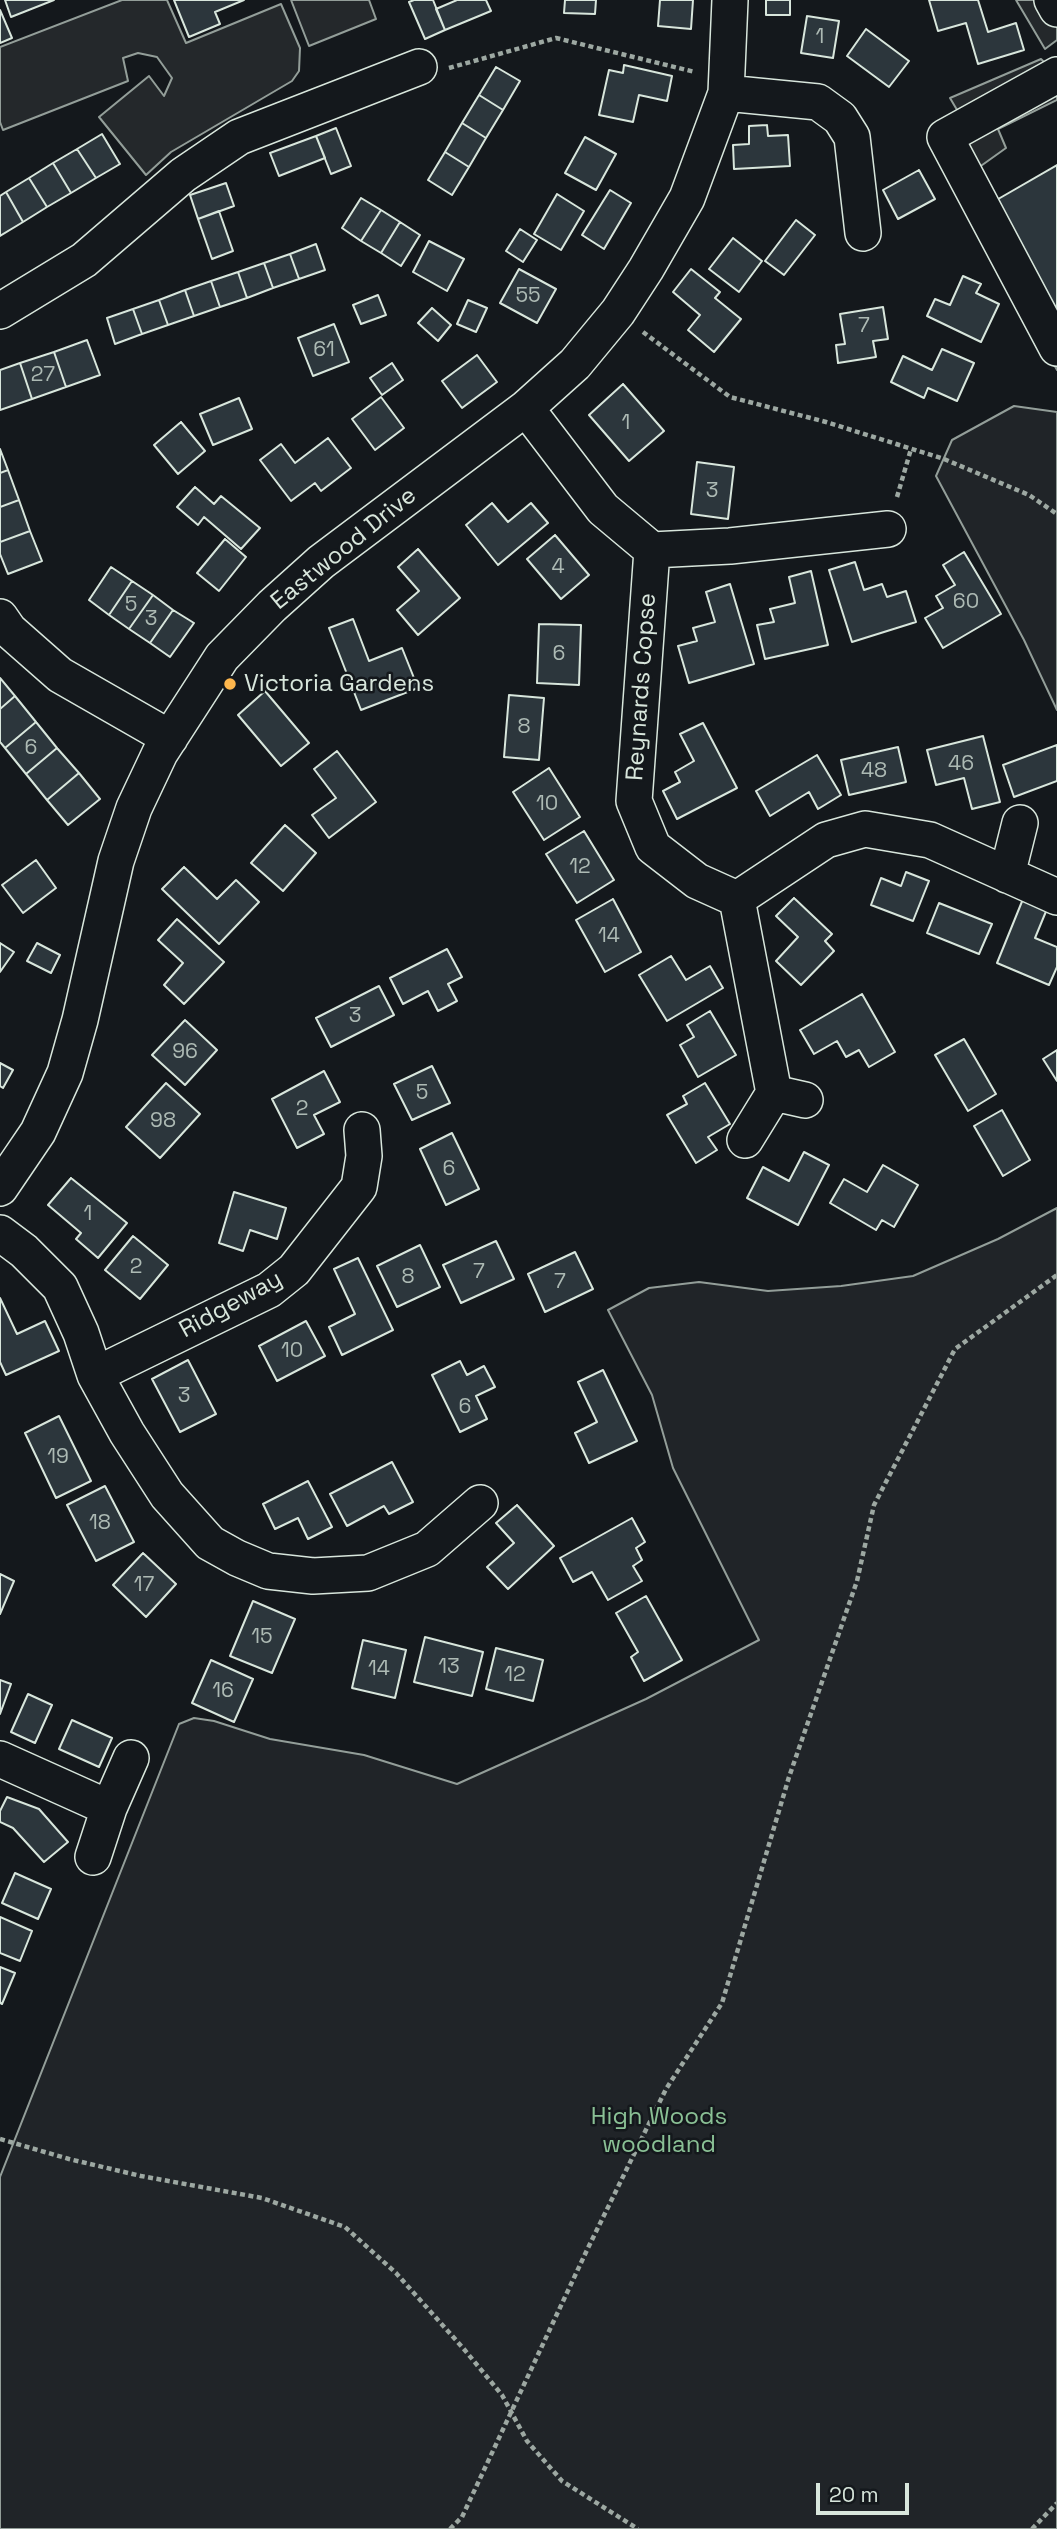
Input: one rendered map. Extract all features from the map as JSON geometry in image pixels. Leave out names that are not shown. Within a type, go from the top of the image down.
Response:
[{"type":"street","name":"Eastwood Drive","points":[[0,1188],[38,1132],[65,1073],[80,1020],[116,861],[134,808],[160,753],[222,657],[272,606],[321,562],[526,408],[575,364],[618,312],[687,198],[726,87],[730,0]]},
{"type":"street","points":[[1052,0],[1057,9]]},
{"type":"street","points":[[0,311],[84,260],[183,176],[239,137],[419,67]]},
{"type":"street","points":[[1057,75],[945,137],[1057,348]]},
{"type":"street","points":[[726,87],[818,102],[840,118],[852,137],[863,233]]},
{"type":"street","points":[[526,408],[603,509],[652,550],[730,546],[827,524],[888,528]]},
{"type":"street","name":"Reynards Copse","points":[[652,550],[634,801],[653,847],[697,881],[737,899]]},
{"type":"street","points":[[0,618],[9,630],[60,674],[170,738]]},
{"type":"street","points":[[1007,875],[1020,823]]},
{"type":"street","points":[[745,1140],[790,1097],[737,899],[827,840],[865,829],[930,840],[1057,897]]},
{"type":"street","name":"Ridgeway","points":[[95,1375],[270,1290],[294,1270],[359,1187],[364,1156],[362,1130]]},
{"type":"street","points":[[0,1233],[24,1251],[60,1287],[81,1333],[95,1375],[127,1433],[167,1495],[210,1543],[237,1559],[268,1571],[313,1576],[369,1573],[427,1549],[480,1503]]},
{"type":"street","points":[[93,1857],[109,1808],[131,1758]]},
{"type":"street","points":[[0,1759],[109,1808]]},
{"type":"path","points":[[419,67],[433,73],[556,38],[726,87]]},
{"type":"path","points":[[618,312],[730,397],[826,422],[944,459],[1029,495],[1057,514]]},
{"type":"path","points":[[888,528],[911,449]]},
{"type":"path","points":[[450,2529],[462,2517],[666,2089],[722,2003],[789,1777],[857,1581],[874,1505],[954,1349],[1057,1275]]},
{"type":"path","points":[[0,2139],[129,2173],[262,2198],[345,2227],[404,2282],[502,2395],[527,2441],[562,2481],[638,2529]]},
{"type":"path","points":[[1032,2529],[1057,2503]]},
{"type":"green space","points":[[1014,406],[1057,412],[1057,710],[1024,640],[936,476],[952,440]]},
{"type":"green space","name":"High Woods woodland","points":[[1057,1208],[1057,2529],[0,2529],[0,2177],[179,1724],[194,1718],[214,1721],[270,1739],[364,1755],[457,1784],[646,1699],[759,1640],[673,1468],[652,1395],[608,1310],[649,1288],[699,1282],[768,1291],[841,1286],[913,1276],[998,1239]]},
{"type":"shaded area","points":[[122,0],[167,0],[186,43],[281,4],[300,48],[299,71],[292,81],[171,152],[146,175],[99,117],[149,76],[164,96],[172,78],[157,57],[138,53],[123,58],[128,81],[3,130],[0,122],[0,47]]},
{"type":"shaded area","points":[[291,0],[369,0],[376,19],[309,46]]},
{"type":"shaded area","points":[[1016,0],[1057,0],[1057,40],[1045,49]]},
{"type":"shaded area","points":[[1041,59],[1049,67],[1057,64],[1057,100],[998,129],[1006,148],[978,168],[1057,312],[1057,370],[942,160],[960,115],[950,98]]},
{"type":"building","points":[[5,0],[54,0],[11,17]]},
{"type":"building","points":[[174,0],[244,0],[215,12],[220,24],[189,37]]},
{"type":"building","points":[[433,0],[445,30],[425,39],[409,2]]},
{"type":"building","points":[[457,0],[486,0],[491,11],[445,30],[436,9]]},
{"type":"building","points":[[565,0],[596,0],[595,14],[564,13]]},
{"type":"building","points":[[660,0],[693,0],[691,29],[658,26]]},
{"type":"building","points":[[766,0],[790,0],[790,15],[766,15]]},
{"type":"building","points":[[929,0],[978,0],[988,32],[1016,23],[1024,50],[978,64],[966,23],[938,31]]},
{"type":"building","points":[[0,10],[12,38],[0,43]]},
{"type":"building","points":[[807,16],[839,21],[833,58],[801,53]]},
{"type":"building","points":[[866,29],[909,61],[889,87],[847,56]]},
{"type":"building","points":[[624,65],[672,76],[667,101],[639,95],[633,122],[599,115],[609,70],[623,73]]},
{"type":"building","points":[[496,67],[520,81],[503,110],[479,95]]},
{"type":"building","points":[[479,95],[503,110],[486,138],[462,123]]},
{"type":"building","points":[[462,123],[486,138],[469,167],[445,152]]},
{"type":"building","points":[[767,125],[768,136],[788,135],[790,166],[734,169],[733,145],[749,144],[749,126]]},
{"type":"building","points":[[336,128],[351,166],[331,174],[316,136]]},
{"type":"building","points":[[102,134],[120,164],[96,178],[77,149]]},
{"type":"building","points":[[316,136],[325,158],[279,176],[270,153]]},
{"type":"building","points":[[585,137],[616,154],[596,190],[565,173]]},
{"type":"building","points":[[77,149],[96,178],[71,193],[53,163]]},
{"type":"building","points":[[445,152],[469,167],[452,195],[428,180]]},
{"type":"building","points":[[53,163],[71,193],[47,207],[29,178]]},
{"type":"building","points":[[1057,165],[1057,312],[993,202]]},
{"type":"building","points":[[919,170],[935,199],[898,219],[883,190]]},
{"type":"building","points":[[29,178],[47,207],[23,222],[6,192]]},
{"type":"building","points":[[226,183],[234,206],[198,219],[190,195]]},
{"type":"building","points":[[610,190],[631,203],[604,249],[582,235]]},
{"type":"building","points":[[6,192],[23,222],[0,236],[0,196]]},
{"type":"building","points":[[557,194],[584,211],[561,250],[534,234]]},
{"type":"building","points":[[361,198],[381,210],[361,241],[342,228]]},
{"type":"building","points":[[381,210],[400,222],[381,253],[361,241]]},
{"type":"building","points":[[219,211],[233,251],[212,259],[198,219]]},
{"type":"building","points":[[796,220],[815,235],[784,275],[765,261]]},
{"type":"building","points":[[400,222],[420,235],[401,266],[381,253]]},
{"type":"building","points":[[520,229],[537,240],[523,262],[506,251]]},
{"type":"building","points":[[733,238],[762,261],[739,292],[709,269]]},
{"type":"building","points":[[429,241],[464,259],[447,291],[413,272]]},
{"type":"building","points":[[316,244],[325,270],[299,279],[290,254]]},
{"type":"building","points":[[290,254],[299,279],[273,288],[264,263]]},
{"type":"building","points":[[264,263],[273,288],[247,298],[238,272]]},
{"type":"building","points":[[519,269],[556,289],[537,323],[500,303]]},
{"type":"building","points":[[691,269],[720,292],[715,298],[741,319],[714,352],[688,330],[700,315],[673,292]]},
{"type":"building","points":[[238,272],[247,298],[220,307],[211,281]]},
{"type":"building","points":[[963,276],[981,284],[976,293],[999,304],[981,342],[927,316],[935,299],[950,305]]},
{"type":"building","points":[[211,281],[220,307],[194,316],[185,290]]},
{"type":"building","points":[[185,290],[194,316],[168,325],[159,300]]},
{"type":"building","points":[[378,295],[386,315],[361,324],[353,305]]},
{"type":"building","points":[[159,300],[168,325],[142,334],[133,309]]},
{"type":"building","points":[[468,300],[487,308],[476,332],[457,324]]},
{"type":"building","points":[[883,307],[888,339],[873,341],[876,357],[838,363],[836,345],[845,344],[840,314]]},
{"type":"building","points":[[432,308],[451,325],[438,341],[418,323]]},
{"type":"building","points":[[133,309],[142,334],[115,344],[107,318]]},
{"type":"building","points":[[334,324],[349,362],[313,376],[298,338]]},
{"type":"building","points":[[87,340],[100,375],[66,387],[54,352]]},
{"type":"building","points":[[942,349],[974,363],[957,401],[928,388],[924,398],[891,382],[903,356],[932,370]]},
{"type":"building","points":[[54,352],[66,387],[32,399],[20,363]]},
{"type":"building","points":[[477,355],[497,382],[462,408],[442,381]]},
{"type":"building","points":[[20,363],[32,399],[0,410],[0,370]]},
{"type":"building","points":[[392,363],[403,380],[382,395],[370,378]]},
{"type":"building","points":[[623,384],[664,431],[629,461],[589,415]]},
{"type":"building","points":[[381,397],[404,428],[375,450],[352,419]]},
{"type":"building","points":[[239,398],[252,429],[213,445],[200,414]]},
{"type":"building","points":[[181,422],[205,451],[178,474],[154,445]]},
{"type":"building","points":[[328,438],[351,468],[321,491],[315,483],[291,501],[260,460],[281,444],[295,463]]},
{"type":"building","points":[[0,449],[8,470],[0,473]]},
{"type":"building","points":[[697,462],[734,467],[728,519],[691,514]]},
{"type":"building","points":[[8,470],[19,500],[0,507],[0,473]]},
{"type":"building","points":[[195,487],[214,504],[221,496],[260,528],[241,549],[204,517],[198,525],[177,507]]},
{"type":"building","points":[[19,500],[30,531],[0,542],[0,507]]},
{"type":"building","points":[[492,503],[508,522],[531,503],[548,523],[498,565],[466,525]]},
{"type":"building","points":[[30,531],[42,561],[8,574],[0,554],[0,542]]},
{"type":"building","points":[[555,535],[589,575],[561,599],[527,559]]},
{"type":"building","points":[[225,539],[246,557],[219,591],[197,573]]},
{"type":"building","points":[[418,549],[460,598],[418,635],[397,610],[419,591],[398,567]]},
{"type":"building","points":[[964,552],[1001,614],[943,648],[925,618],[943,608],[936,596],[955,585],[943,565]]},
{"type":"building","points":[[855,562],[864,590],[882,584],[887,597],[906,591],[916,622],[852,642],[829,570]]},
{"type":"building","points":[[111,567],[132,581],[109,615],[89,600]]},
{"type":"building","points":[[811,571],[828,645],[765,659],[757,625],[774,622],[770,609],[795,603],[789,577]]},
{"type":"building","points":[[132,581],[153,595],[129,629],[109,615]]},
{"type":"building","points":[[730,584],[754,664],[689,683],[678,646],[697,641],[693,628],[715,622],[706,592]]},
{"type":"building","points":[[153,595],[173,610],[150,643],[129,629]]},
{"type":"building","points":[[173,610],[194,623],[170,657],[150,643]]},
{"type":"building","points":[[353,619],[369,661],[402,648],[418,688],[361,710],[329,628]]},
{"type":"building","points":[[539,624],[581,625],[579,685],[537,683]]},
{"type":"building","points":[[0,678],[15,696],[0,709]]},
{"type":"building","points":[[265,691],[309,743],[281,766],[238,715]]},
{"type":"building","points":[[509,695],[544,698],[539,760],[504,757]]},
{"type":"building","points":[[15,696],[36,722],[5,748],[0,742],[0,709]]},
{"type":"building","points":[[36,722],[57,748],[26,774],[5,748]]},
{"type":"building","points":[[703,723],[737,788],[677,819],[663,791],[680,782],[675,772],[694,761],[680,734]]},
{"type":"building","points":[[983,736],[1000,802],[972,809],[964,778],[936,785],[927,750]]},
{"type":"building","points":[[1057,745],[1057,781],[1014,797],[1003,765]]},
{"type":"building","points":[[898,747],[906,782],[849,795],[841,760]]},
{"type":"building","points":[[57,748],[79,773],[47,800],[26,774]]},
{"type":"building","points":[[337,751],[376,802],[329,838],[312,815],[336,798],[314,769]]},
{"type":"building","points":[[817,755],[841,795],[818,809],[809,792],[770,816],[756,791]]},
{"type":"building","points":[[549,768],[580,817],[544,840],[513,792]]},
{"type":"building","points":[[79,773],[100,799],[68,825],[47,800]]},
{"type":"building","points":[[285,825],[316,853],[283,891],[251,863]]},
{"type":"building","points":[[584,831],[614,880],[577,903],[546,854]]},
{"type":"building","points":[[36,860],[56,888],[23,913],[2,885]]},
{"type":"building","points":[[184,867],[217,899],[236,880],[259,902],[219,944],[162,889]]},
{"type":"building","points":[[906,872],[929,881],[913,921],[871,905],[881,878],[901,886]]},
{"type":"building","points":[[794,898],[832,934],[825,941],[834,951],[801,985],[776,961],[798,937],[776,916]]},
{"type":"building","points":[[613,899],[641,952],[605,972],[576,920]]},
{"type":"building","points":[[1023,899],[1047,909],[1035,938],[1057,947],[1057,967],[1049,985],[997,963]]},
{"type":"building","points":[[939,903],[992,924],[979,954],[927,933]]},
{"type":"building","points":[[177,919],[224,962],[184,1004],[164,985],[183,963],[158,940]]},
{"type":"building","points":[[0,943],[14,952],[0,972]]},
{"type":"building","points":[[37,943],[60,955],[51,973],[27,961]]},
{"type":"building","points":[[447,949],[462,977],[448,984],[457,1001],[438,1011],[428,991],[403,1004],[390,978]]},
{"type":"building","points":[[671,956],[686,980],[710,966],[723,988],[667,1021],[639,975]]},
{"type":"building","points":[[379,986],[394,1015],[331,1047],[316,1018]]},
{"type":"building","points":[[862,994],[895,1052],[869,1067],[859,1050],[846,1057],[837,1041],[814,1054],[800,1030]]},
{"type":"building","points":[[710,1011],[736,1055],[698,1077],[680,1045],[694,1037],[687,1025]]},
{"type":"building","points":[[185,1020],[217,1050],[185,1085],[152,1055]]},
{"type":"building","points":[[964,1039],[996,1094],[968,1111],[935,1055]]},
{"type":"building","points":[[1057,1050],[1057,1081],[1043,1059]]},
{"type":"building","points":[[0,1063],[13,1070],[3,1088],[0,1086]]},
{"type":"building","points":[[432,1066],[450,1103],[412,1120],[394,1084]]},
{"type":"building","points":[[324,1071],[340,1102],[314,1115],[324,1134],[297,1148],[272,1099]]},
{"type":"building","points":[[166,1083],[200,1114],[160,1158],[126,1127]]},
{"type":"building","points":[[705,1083],[730,1124],[708,1137],[717,1150],[696,1163],[667,1115],[687,1104],[683,1096]]},
{"type":"building","points":[[1002,1110],[1030,1160],[1003,1176],[974,1126]]},
{"type":"building","points":[[452,1133],[479,1189],[446,1205],[420,1149]]},
{"type":"building","points":[[804,1152],[829,1165],[798,1225],[747,1198],[763,1167],[789,1181]]},
{"type":"building","points":[[883,1165],[918,1185],[894,1227],[882,1220],[876,1230],[830,1203],[844,1179],[867,1192]]},
{"type":"building","points":[[71,1178],[127,1223],[98,1258],[76,1239],[81,1233],[48,1205]]},
{"type":"building","points":[[234,1192],[286,1208],[277,1239],[250,1230],[243,1251],[219,1243]]},
{"type":"building","points":[[133,1236],[168,1265],[140,1299],[105,1270]]},
{"type":"building","points":[[496,1241],[514,1279],[461,1303],[443,1265]]},
{"type":"building","points":[[420,1245],[440,1287],[397,1307],[377,1266]]},
{"type":"building","points":[[575,1252],[593,1289],[545,1312],[528,1274]]},
{"type":"building","points":[[358,1258],[393,1330],[342,1355],[329,1327],[355,1314],[334,1269]]},
{"type":"building","points":[[0,1298],[17,1334],[45,1321],[59,1351],[6,1375],[0,1362]]},
{"type":"building","points":[[306,1321],[325,1356],[277,1381],[259,1346]]},
{"type":"building","points":[[188,1360],[216,1414],[180,1432],[152,1379]]},
{"type":"building","points":[[460,1361],[467,1375],[484,1366],[495,1387],[476,1396],[487,1419],[460,1432],[432,1375]]},
{"type":"building","points":[[603,1370],[637,1441],[589,1463],[575,1433],[597,1422],[578,1382]]},
{"type":"building","points":[[59,1416],[91,1481],[56,1498],[25,1433]]},
{"type":"building","points":[[392,1462],[413,1502],[389,1514],[384,1506],[347,1526],[330,1494]]},
{"type":"building","points":[[308,1481],[332,1527],[308,1539],[298,1518],[275,1529],[263,1504]]},
{"type":"building","points":[[105,1486],[134,1542],[96,1561],[67,1505]]},
{"type":"building","points":[[517,1505],[554,1546],[508,1589],[487,1567],[514,1543],[496,1523]]},
{"type":"building","points":[[632,1518],[645,1542],[636,1548],[642,1560],[633,1566],[642,1581],[608,1600],[592,1572],[573,1582],[560,1558]]},
{"type":"building","points":[[143,1553],[176,1584],[146,1617],[113,1585]]},
{"type":"building","points":[[0,1574],[14,1581],[0,1614]]},
{"type":"building","points":[[646,1596],[682,1660],[644,1681],[631,1657],[638,1652],[616,1613]]},
{"type":"building","points":[[253,1601],[295,1619],[272,1673],[230,1656]]},
{"type":"building","points":[[425,1637],[483,1652],[472,1696],[414,1682]]},
{"type":"building","points":[[363,1640],[406,1650],[395,1698],[352,1688]]},
{"type":"building","points":[[496,1648],[543,1660],[533,1701],[486,1689]]},
{"type":"building","points":[[211,1660],[253,1679],[234,1722],[192,1703]]},
{"type":"building","points":[[0,1680],[11,1684],[0,1714]]},
{"type":"building","points":[[28,1694],[52,1705],[35,1743],[11,1732]]},
{"type":"building","points":[[72,1720],[112,1738],[99,1767],[59,1749]]},
{"type":"building","points":[[7,1797],[39,1809],[68,1842],[44,1862],[13,1828],[0,1822],[0,1811]]},
{"type":"building","points":[[15,1873],[51,1889],[38,1919],[2,1903]]},
{"type":"building","points":[[0,1917],[32,1931],[20,1961],[0,1953]]},
{"type":"building","points":[[0,1967],[15,1973],[2,2004],[0,2003]]},
{"type":"place","name":"Victoria Gardens","points":[[230,684]]}]
